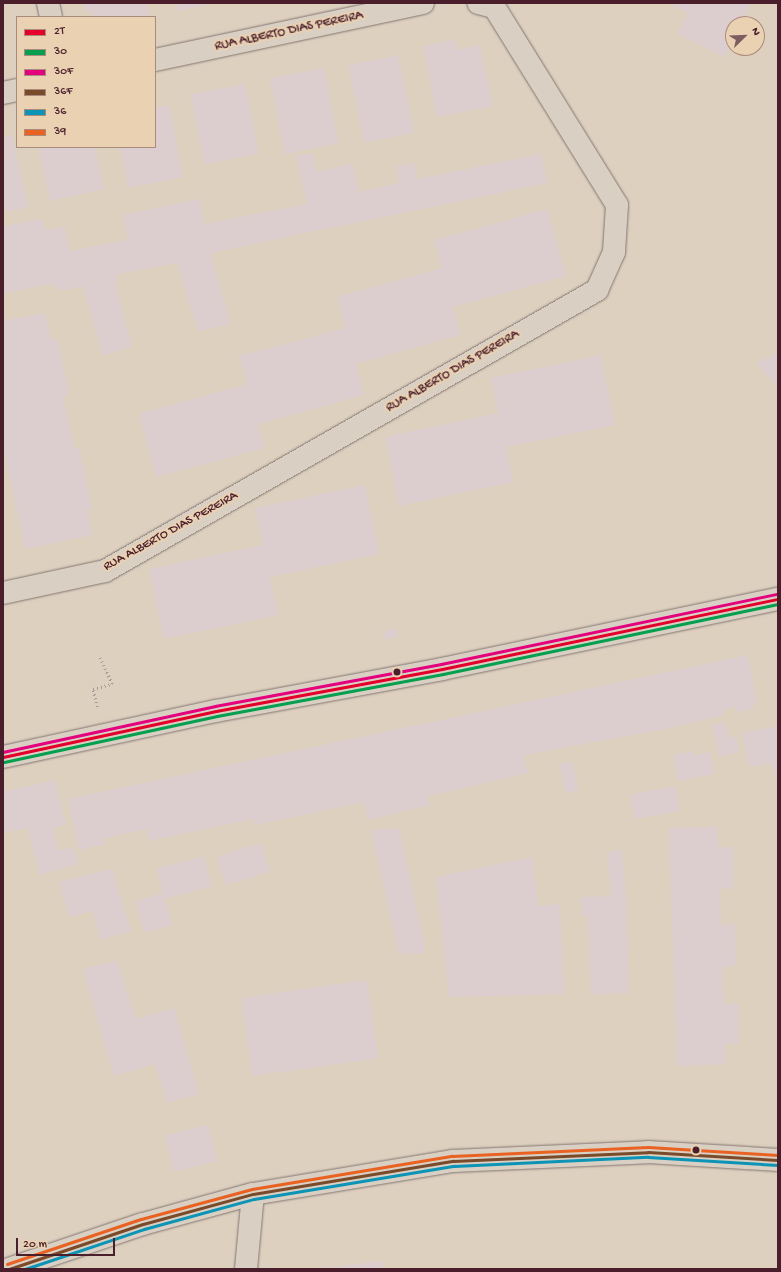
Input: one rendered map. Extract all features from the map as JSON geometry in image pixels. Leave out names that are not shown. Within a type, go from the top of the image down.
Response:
[{"type":"street","points":[[48,3],[51,16]]},
{"type":"street","name":"RUA ALBERTO DIAS PEREIRA","points":[[156,60],[424,3]]},
{"type":"street","name":"RUA ALBERTO DIAS PEREIRA","points":[[3,593],[105,571],[597,290],[614,252],[618,205],[490,4]]},
{"type":"street","points":[[3,93],[16,90]]},
{"type":"street","points":[[3,757],[216,711],[442,669],[778,599]]},
{"type":"street","points":[[9,1269],[143,1224],[253,1194],[453,1161],[648,1152],[778,1160]]},
{"type":"street","points":[[246,1269],[253,1194]]},
{"type":"path","points":[[98,712],[93,689],[112,684],[99,656]]},
{"type":"building","points":[[84,3],[146,3],[148,16],[93,16],[92,11],[86,11]]},
{"type":"building","points":[[177,3],[209,3],[210,4],[178,11]]},
{"type":"building","points":[[668,3],[751,3],[745,16],[725,16],[725,57],[678,34],[688,13]]},
{"type":"building","points":[[454,40],[456,50],[480,45],[493,106],[437,117],[423,46]]},
{"type":"building","points":[[398,55],[414,132],[365,143],[348,66]]},
{"type":"building","points":[[324,68],[339,144],[285,154],[270,78]]},
{"type":"building","points":[[245,84],[259,154],[205,164],[191,94]]},
{"type":"building","points":[[169,105],[183,177],[128,188],[120,148],[156,148],[156,108]]},
{"type":"building","points":[[12,135],[28,207],[7,212],[5,205],[3,205],[3,137]]},
{"type":"building","points":[[39,148],[95,148],[104,189],[50,201]]},
{"type":"building","points":[[312,153],[317,172],[352,163],[360,192],[399,183],[396,167],[414,163],[418,179],[541,154],[547,183],[210,253],[231,324],[198,331],[177,263],[119,274],[116,287],[132,346],[103,356],[83,286],[62,291],[51,284],[3,293],[3,226],[42,219],[45,230],[65,227],[70,251],[128,240],[123,215],[199,199],[205,224],[307,204],[296,156]]},
{"type":"building","points":[[547,209],[566,276],[453,307],[460,335],[356,364],[364,395],[258,424],[264,448],[156,477],[139,414],[247,384],[239,356],[346,328],[337,297],[442,268],[434,240]]},
{"type":"building","points":[[45,313],[51,341],[58,339],[69,395],[63,396],[74,448],[79,448],[92,508],[87,509],[92,535],[25,549],[3,445],[3,321]]},
{"type":"building","points":[[778,353],[778,388],[756,363]]},
{"type":"building","points":[[601,355],[615,425],[506,447],[513,482],[399,506],[385,437],[498,413],[491,378]]},
{"type":"building","points":[[365,485],[379,554],[270,577],[278,615],[164,639],[149,569],[263,545],[255,508]]},
{"type":"building","points":[[397,629],[398,637],[384,639],[383,631]]},
{"type":"building","points":[[748,655],[757,703],[753,703],[754,708],[737,713],[736,707],[723,710],[724,715],[665,729],[524,755],[528,773],[428,796],[430,805],[368,820],[364,802],[255,825],[254,819],[148,841],[146,829],[103,839],[105,844],[79,850],[68,799]]},
{"type":"building","points":[[725,722],[729,738],[736,736],[739,752],[719,757],[712,725]]},
{"type":"building","points":[[778,726],[778,776],[775,777],[772,763],[749,767],[742,733]]},
{"type":"building","points":[[693,751],[694,755],[710,752],[714,774],[678,781],[673,755]]},
{"type":"building","points":[[572,761],[578,790],[566,793],[559,764]]},
{"type":"building","points":[[55,780],[66,825],[53,828],[58,851],[73,847],[78,864],[39,875],[28,828],[3,833],[3,792]]},
{"type":"building","points":[[675,786],[680,811],[635,819],[630,795]]},
{"type":"building","points":[[718,827],[718,847],[733,847],[734,888],[720,889],[721,925],[735,924],[736,966],[722,967],[724,1004],[738,1004],[739,1044],[725,1044],[725,1064],[677,1066],[669,828]]},
{"type":"building","points":[[399,828],[422,932],[425,953],[399,954],[371,830]]},
{"type":"building","points":[[261,843],[270,872],[226,885],[217,856]]},
{"type":"building","points":[[622,850],[626,896],[629,993],[591,994],[588,916],[582,916],[581,897],[611,896],[607,852]]},
{"type":"building","points":[[204,856],[212,886],[165,899],[157,869]]},
{"type":"building","points":[[532,857],[538,906],[560,904],[564,994],[449,997],[436,877]]},
{"type":"building","points":[[112,869],[131,931],[100,940],[93,911],[69,917],[59,882]]},
{"type":"building","points":[[163,893],[172,925],[144,933],[135,901]]},
{"type":"building","points":[[117,960],[136,1019],[174,1008],[199,1094],[167,1103],[155,1064],[114,1076],[83,969]]},
{"type":"building","points":[[367,980],[378,1058],[252,1076],[241,998]]},
{"type":"building","points":[[208,1125],[217,1161],[174,1172],[165,1136]]},
{"type":"building","points":[[382,1261],[382,1269],[317,1269]]},
{"type":"transit line","name":"30F","points":[[3,752],[215,706],[441,664],[777,594]]},
{"type":"transit line","name":"2T","points":[[3,757],[216,711],[442,669],[778,599]]},
{"type":"transit line","name":"30","points":[[4,762],[217,716],[443,674],[778,604]]},
{"type":"transit line","name":"39","points":[[7,1264],[141,1219],[252,1189],[452,1156],[648,1147],[778,1155]]},
{"type":"transit line","name":"36F","points":[[9,1269],[143,1224],[253,1194],[453,1161],[648,1152],[778,1160]]},
{"type":"transit line","name":"36","points":[[25,1269],[144,1229],[254,1199],[454,1166],[648,1157],[778,1165]]}]
